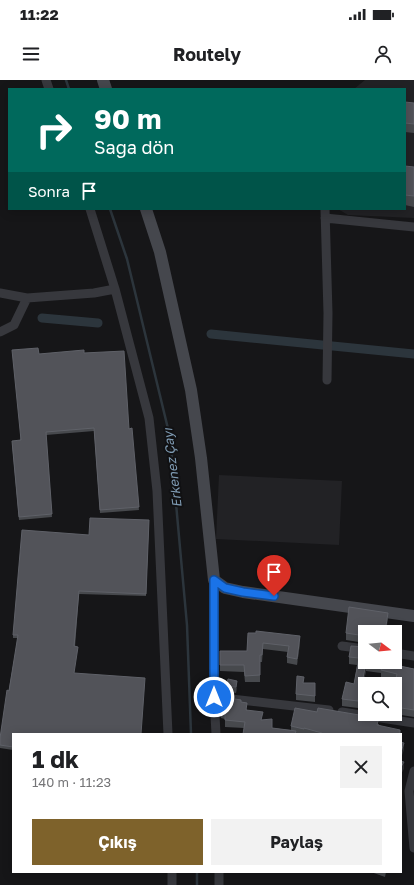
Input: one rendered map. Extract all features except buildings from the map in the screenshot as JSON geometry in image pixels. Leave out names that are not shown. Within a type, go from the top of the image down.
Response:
[{"type":"street","points":[[90,210],[115,290],[149,418],[157,491],[168,733]]},
{"type":"street","points":[[146,210],[160,252],[191,390],[201,458],[214,580],[214,697],[216,733]]},
{"type":"street","points":[[326,375],[328,333],[325,214],[414,227]]},
{"type":"street","points":[[0,293],[27,298],[115,290]]},
{"type":"street","points":[[0,332],[14,325],[27,298]]},
{"type":"street","points":[[214,580],[225,588],[243,592],[414,616]]},
{"type":"street","points":[[342,646],[358,648]]},
{"type":"street","points":[[402,654],[414,656]]},
{"type":"street","points":[[214,697],[316,708],[414,723]]},
{"type":"street","points":[[414,771],[405,793],[414,848]]},
{"type":"street","points":[[172,873],[172,885]]},
{"type":"street","points":[[219,873],[219,885]]},
{"type":"shaded area","points":[[365,80],[414,80],[414,218],[348,215],[340,210],[406,210],[406,88],[355,88]]},
{"type":"shaded area","points":[[219,475],[342,481],[339,545],[216,539]]},
{"type":"waterway","name":"Erkenez Çayı","points":[[66,80],[69,88]]},
{"type":"waterway","name":"Erkenez Çayı","points":[[110,210],[127,259],[170,437],[187,625],[191,733]]},
{"type":"waterway","points":[[42,318],[98,323]]},
{"type":"waterway","points":[[211,334],[414,354]]},
{"type":"waterway","name":"Erkenez Çayı","points":[[197,873],[197,885]]},
{"type":"route","points":[[214,697],[214,580],[225,588],[274,596]]}]
